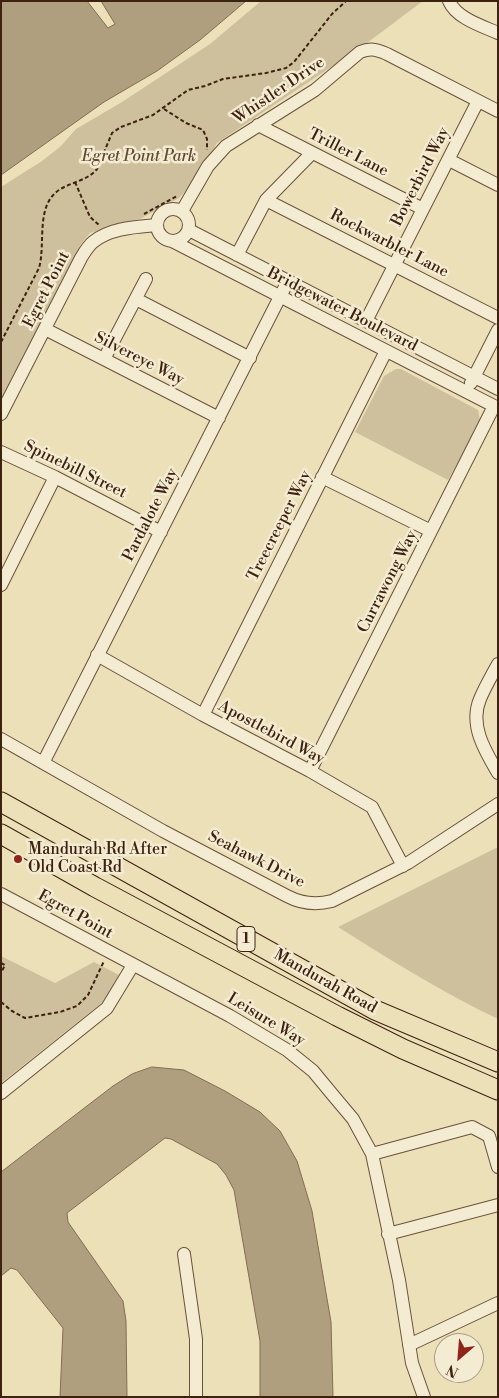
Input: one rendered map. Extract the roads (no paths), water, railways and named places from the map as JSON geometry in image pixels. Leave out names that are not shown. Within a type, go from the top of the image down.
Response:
[{"type":"highway","name":"Mandurah Road","points":[[1,802],[375,1010],[498,1062]]},
{"type":"highway","name":"Mandurah Road","points":[[1,834],[95,887],[337,1016],[403,1049],[498,1090]]},
{"type":"street","points":[[449,1],[455,11],[461,15],[498,33]]},
{"type":"street","name":"Whistler Drive","points":[[182,212],[208,166],[226,146],[315,90],[360,52],[368,48],[387,54],[498,111]]},
{"type":"street","name":"Bowerbird Way","points":[[366,321],[478,101]]},
{"type":"street","name":"Triller Lane","points":[[258,125],[423,209]]},
{"type":"street","points":[[237,255],[266,200],[312,153]]},
{"type":"street","points":[[449,160],[498,185]]},
{"type":"street","name":"Rockwarbler Lane","points":[[266,200],[498,318]]},
{"type":"street","points":[[177,209],[187,217],[189,230],[185,237],[172,242],[161,236],[157,225],[158,219],[165,211],[177,209]]},
{"type":"street","name":"Egret Point","points":[[1,414],[81,258],[92,243],[113,232],[157,225]]},
{"type":"street","name":"Bridgewater Boulevard","points":[[189,230],[498,389]]},
{"type":"street","name":"Bridgewater Boulevard","points":[[172,242],[496,407]]},
{"type":"street","points":[[104,359],[146,279]]},
{"type":"street","name":"Pardalote Way","points":[[43,763],[288,281]]},
{"type":"street","points":[[136,299],[250,358]]},
{"type":"street","name":"Silvereye Way","points":[[45,329],[219,418]]},
{"type":"street","points":[[466,392],[498,330]]},
{"type":"street","name":"Treecreeper Way","points":[[204,715],[386,351]]},
{"type":"street","name":"Currawong Way","points":[[310,771],[496,407]]},
{"type":"street","name":"Spinebill Street","points":[[1,452],[55,477],[161,532]]},
{"type":"street","points":[[1,585],[55,477]]},
{"type":"street","points":[[322,477],[431,531]]},
{"type":"street","name":"Apostlebird Way","points":[[98,655],[204,715],[310,771],[372,808],[402,866]]},
{"type":"street","points":[[498,664],[479,700],[477,713],[479,738],[498,773]]},
{"type":"street","name":"Seahawk Drive","points":[[1,739],[172,836],[287,896],[307,904],[322,904],[332,901],[402,866],[427,852],[498,804]]},
{"type":"street","name":"Egret Point","points":[[1,894],[133,965]]},
{"type":"street","points":[[1,1093],[107,1008],[133,965]]},
{"type":"street","name":"Leisure Way","points":[[133,965],[230,1016],[300,1058],[353,1119],[372,1154],[399,1280],[412,1363],[424,1397]]},
{"type":"street","points":[[372,1154],[472,1126],[489,1136],[498,1167]]},
{"type":"street","points":[[388,1234],[498,1205]]},
{"type":"street","points":[[184,1254],[196,1339],[196,1397]]},
{"type":"street","points":[[409,1346],[497,1305]]},
{"type":"place","name":"Mandurah Rd After Old Coast Rd","points":[[18,859]]},
{"type":"park label","name":"Egret Point Park","points":[[139,157]]}]
